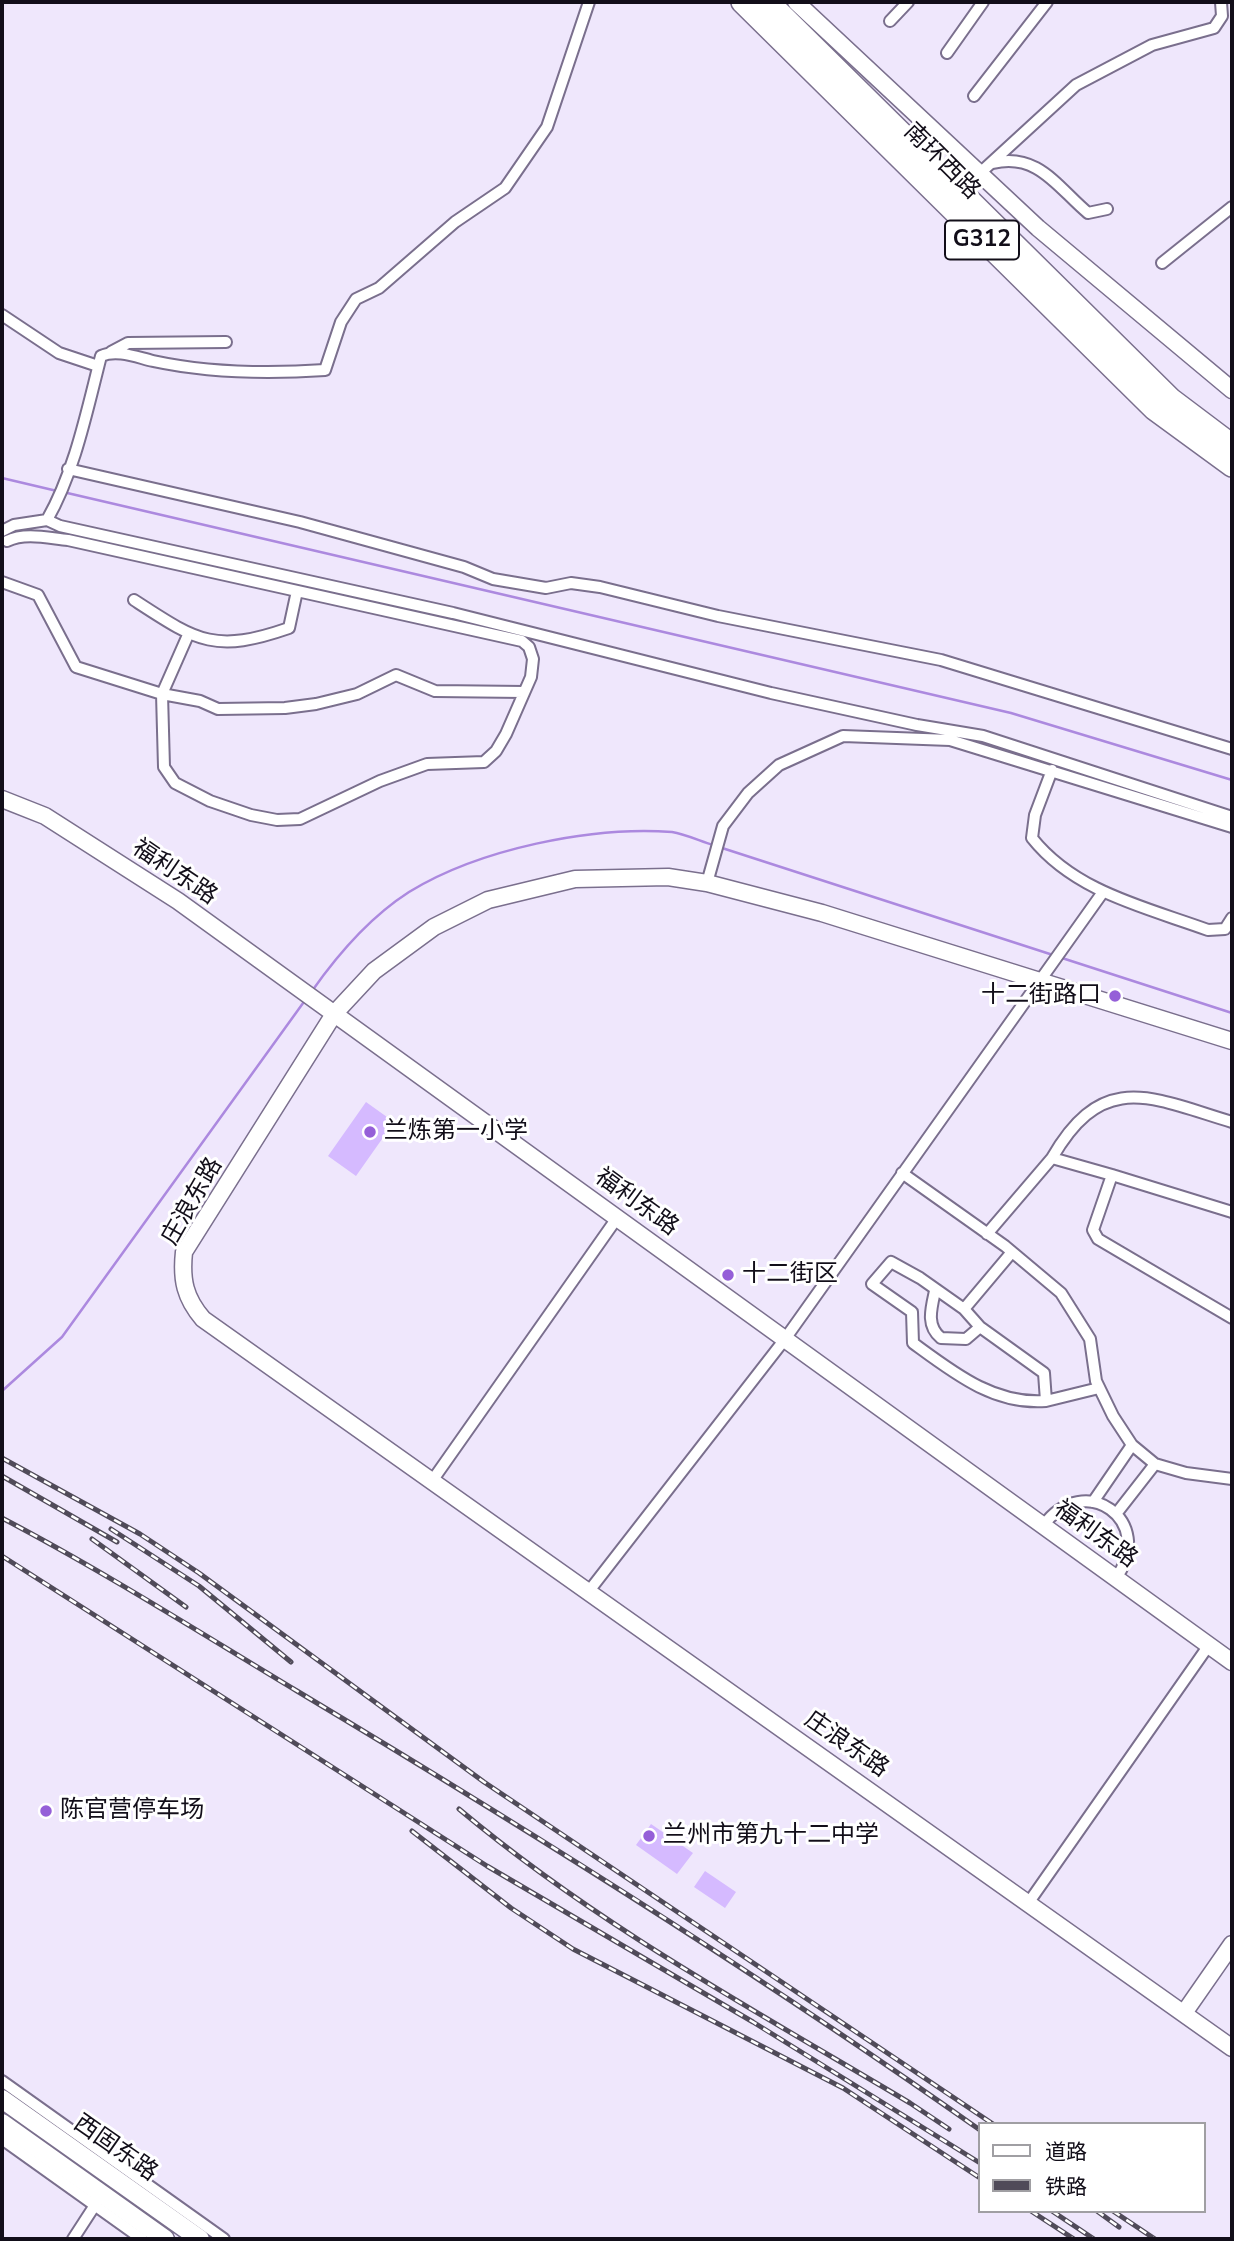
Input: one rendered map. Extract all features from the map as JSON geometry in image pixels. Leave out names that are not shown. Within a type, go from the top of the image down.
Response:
[{"type":"highway","name":"南环西路","points":[[742,2],[1154,409],[1232,466]]},
{"type":"highway","name":"南环西路","points":[[769,2],[1171,399],[1232,445]]},
{"type":"main road","name":"西固东路","points":[[2,2099],[200,2239]]},
{"type":"main road","name":"西固东路","points":[[2,2123],[98,2200],[154,2238]]},
{"type":"street","points":[[111,352],[163,363],[232,371],[325,370],[341,321],[356,299],[379,288],[455,222],[505,188],[547,127],[589,2]]},
{"type":"street","points":[[796,2],[985,169],[1038,228],[1232,390]]},
{"type":"street","points":[[890,20],[908,2]]},
{"type":"street","points":[[947,53],[983,2]]},
{"type":"street","points":[[974,96],[1047,2]]},
{"type":"street","points":[[985,169],[1076,85],[1152,45],[1214,28],[1222,16],[1221,2]]},
{"type":"street","points":[[985,169],[1013,161],[1031,164],[1054,178],[1088,214],[1107,209]]},
{"type":"street","points":[[1163,263],[1232,207]]},
{"type":"street","points":[[2,315],[59,353],[98,366]]},
{"type":"street","points":[[47,520],[55,506],[85,420],[101,356],[128,343],[226,342]]},
{"type":"street","points":[[66,474],[300,522],[464,567],[493,579],[546,589],[571,583],[600,587],[718,616],[941,660],[1232,749]]},
{"type":"street","points":[[4,536],[14,525],[47,520],[60,526],[453,613],[771,693],[917,726],[983,736],[1232,817]]},
{"type":"street","points":[[4,536],[68,540],[522,641],[529,648],[533,659],[531,677],[501,743],[484,762],[427,764],[380,781],[300,819],[277,820],[251,815],[210,801],[175,783],[164,767],[162,694],[188,635]]},
{"type":"street","points":[[2,582],[38,595],[76,667],[162,694],[189,698],[218,709],[285,709],[358,694],[396,675],[435,691],[524,692]]},
{"type":"street","points":[[134,600],[188,635],[228,643],[260,638],[289,628],[298,591]]},
{"type":"street","points":[[707,883],[723,826],[748,793],[779,765],[843,736],[950,740],[1232,827]]},
{"type":"street","points":[[1052,770],[1035,816],[1032,838],[1050,860],[1103,892],[1208,930],[1225,929],[1232,918]]},
{"type":"street","name":"福利东路","points":[[2,799],[44,816],[118,862],[330,1011],[1232,1662]]},
{"type":"street","name":"庄浪东路","points":[[1232,1041],[1045,975],[707,883],[668,877],[575,880],[488,900],[434,927],[384,963],[330,1011],[184,1252],[181,1275],[188,1301],[203,1319],[1030,1902],[1232,2048]]},
{"type":"street","points":[[589,1591],[785,1339],[1071,941],[1103,892]]},
{"type":"street","points":[[987,1234],[1052,1158],[1069,1128],[1088,1110],[1118,1099],[1148,1096],[1232,1122]]},
{"type":"street","points":[[1052,1158],[1232,1212]]},
{"type":"street","points":[[902,1173],[1012,1252],[1061,1293],[1090,1339],[1099,1388],[1132,1445],[1155,1464],[1185,1473],[1232,1479]]},
{"type":"street","points":[[1112,1175],[1093,1230],[1098,1239],[1232,1318]]},
{"type":"street","points":[[432,1480],[617,1218]]},
{"type":"street","points":[[964,1309],[1012,1252]]},
{"type":"street","points":[[1046,1401],[1044,1373],[980,1327],[964,1309],[920,1278],[891,1262],[873,1284],[912,1312],[913,1343],[993,1396],[1023,1403],[1046,1401],[1099,1388]]},
{"type":"street","points":[[935,1291],[930,1312],[932,1327],[941,1339]]},
{"type":"street","points":[[941,1339],[966,1339],[980,1327]]},
{"type":"street","points":[[929,1354],[941,1339]]},
{"type":"street","points":[[1093,1502],[1132,1445]]},
{"type":"street","points":[[1116,1514],[1155,1464]]},
{"type":"street","points":[[1043,1526],[1053,1513],[1066,1504],[1093,1502],[1116,1514],[1128,1534],[1129,1550],[1125,1565],[1116,1578]]},
{"type":"street","points":[[1030,1902],[1209,1645]]},
{"type":"street","points":[[1184,2013],[1232,1944]]},
{"type":"street","points":[[2,2081],[224,2239]]},
{"type":"street","points":[[2,2139],[98,2200],[73,2239]]},
{"type":"shaded area","points":[[366,1102],[394,1122],[356,1176],[328,1156]]},
{"type":"shaded area","points":[[651,1824],[693,1853],[677,1874],[636,1845]]},
{"type":"shaded area","points":[[705,1871],[736,1892],[725,1908],[694,1887]]},
{"type":"waterway","points":[[2,478],[57,491]]},
{"type":"waterway","points":[[63,492],[1011,713],[1232,780]]},
{"type":"waterway","points":[[312,991],[344,950],[381,913],[409,892],[468,864],[536,844],[607,833],[672,832],[713,845]]},
{"type":"waterway","points":[[719,847],[1053,955]]},
{"type":"waterway","points":[[1062,958],[1232,1013]]},
{"type":"waterway","points":[[2,1391],[62,1337],[306,999]]},
{"type":"railway","points":[[2,1458],[140,1534],[199,1573],[484,1782],[990,2122]]},
{"type":"railway","points":[[2,1476],[117,1542]]},
{"type":"railway","points":[[2,1518],[151,1602],[557,1850],[813,2015],[978,2129]]},
{"type":"railway","points":[[111,1529],[199,1586],[291,1662]]},
{"type":"railway","points":[[92,1539],[186,1607]]},
{"type":"railway","points":[[2,1556],[487,1866],[753,2022],[978,2162]]},
{"type":"railway","points":[[459,1809],[566,1891],[622,1929],[949,2129]]},
{"type":"railway","points":[[412,1831],[511,1908],[573,1949],[843,2088],[978,2177]]},
{"type":"railway","points":[[1034,2213],[1074,2239]]},
{"type":"railway","points":[[1055,2213],[1094,2239]]},
{"type":"railway","points":[[1100,2213],[1119,2227]]},
{"type":"railway","points":[[1116,2213],[1155,2239]]},
{"type":"place","name":"十二街路口","points":[[1115,996]]},
{"type":"place","name":"兰炼第一小学","points":[[370,1132]]},
{"type":"place","name":"十二街区","points":[[728,1275]]},
{"type":"place","name":"陈官营停车场","points":[[46,1811]]},
{"type":"place","name":"兰州市第九十二中学","points":[[649,1836]]}]
